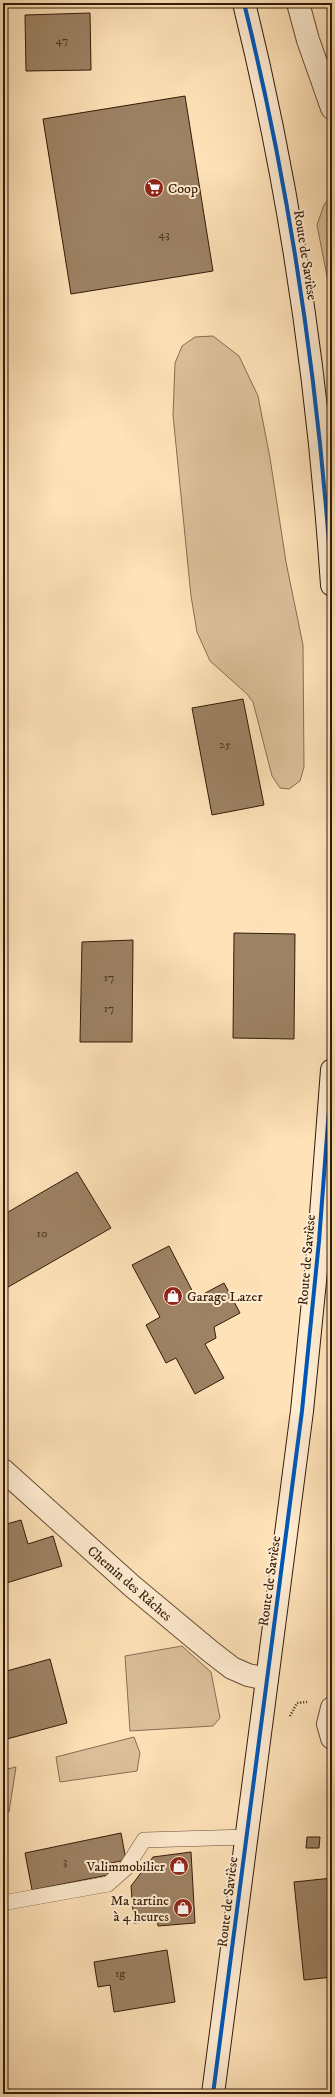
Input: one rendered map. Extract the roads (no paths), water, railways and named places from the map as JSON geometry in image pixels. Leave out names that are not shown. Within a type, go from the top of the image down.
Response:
[{"type":"street","name":"Route de Savièse","points":[[244,3],[269,110],[295,249],[326,496],[332,585]]},
{"type":"street","points":[[298,3],[308,40],[332,108]]},
{"type":"street","name":"Route de Savièse","points":[[213,2094],[302,1411],[319,1241],[332,1070]]},
{"type":"street","name":"Chemin des Râches","points":[[3,1470],[132,1586],[210,1651],[232,1668],[248,1675],[267,1679]]},
{"type":"street","points":[[331,1708],[328,1724],[332,1738]]},
{"type":"lane","points":[[8,1902],[108,1884],[126,1868],[144,1840],[247,1837]]},
{"type":"place","name":"Coop","points":[[154,188]]},
{"type":"place","name":"Garage Lazer","points":[[173,1296]]},
{"type":"place","name":"Valimmobilier","points":[[179,1866]]},
{"type":"place","name":"Ma tartine à 4 heures","points":[[183,1908]]}]
